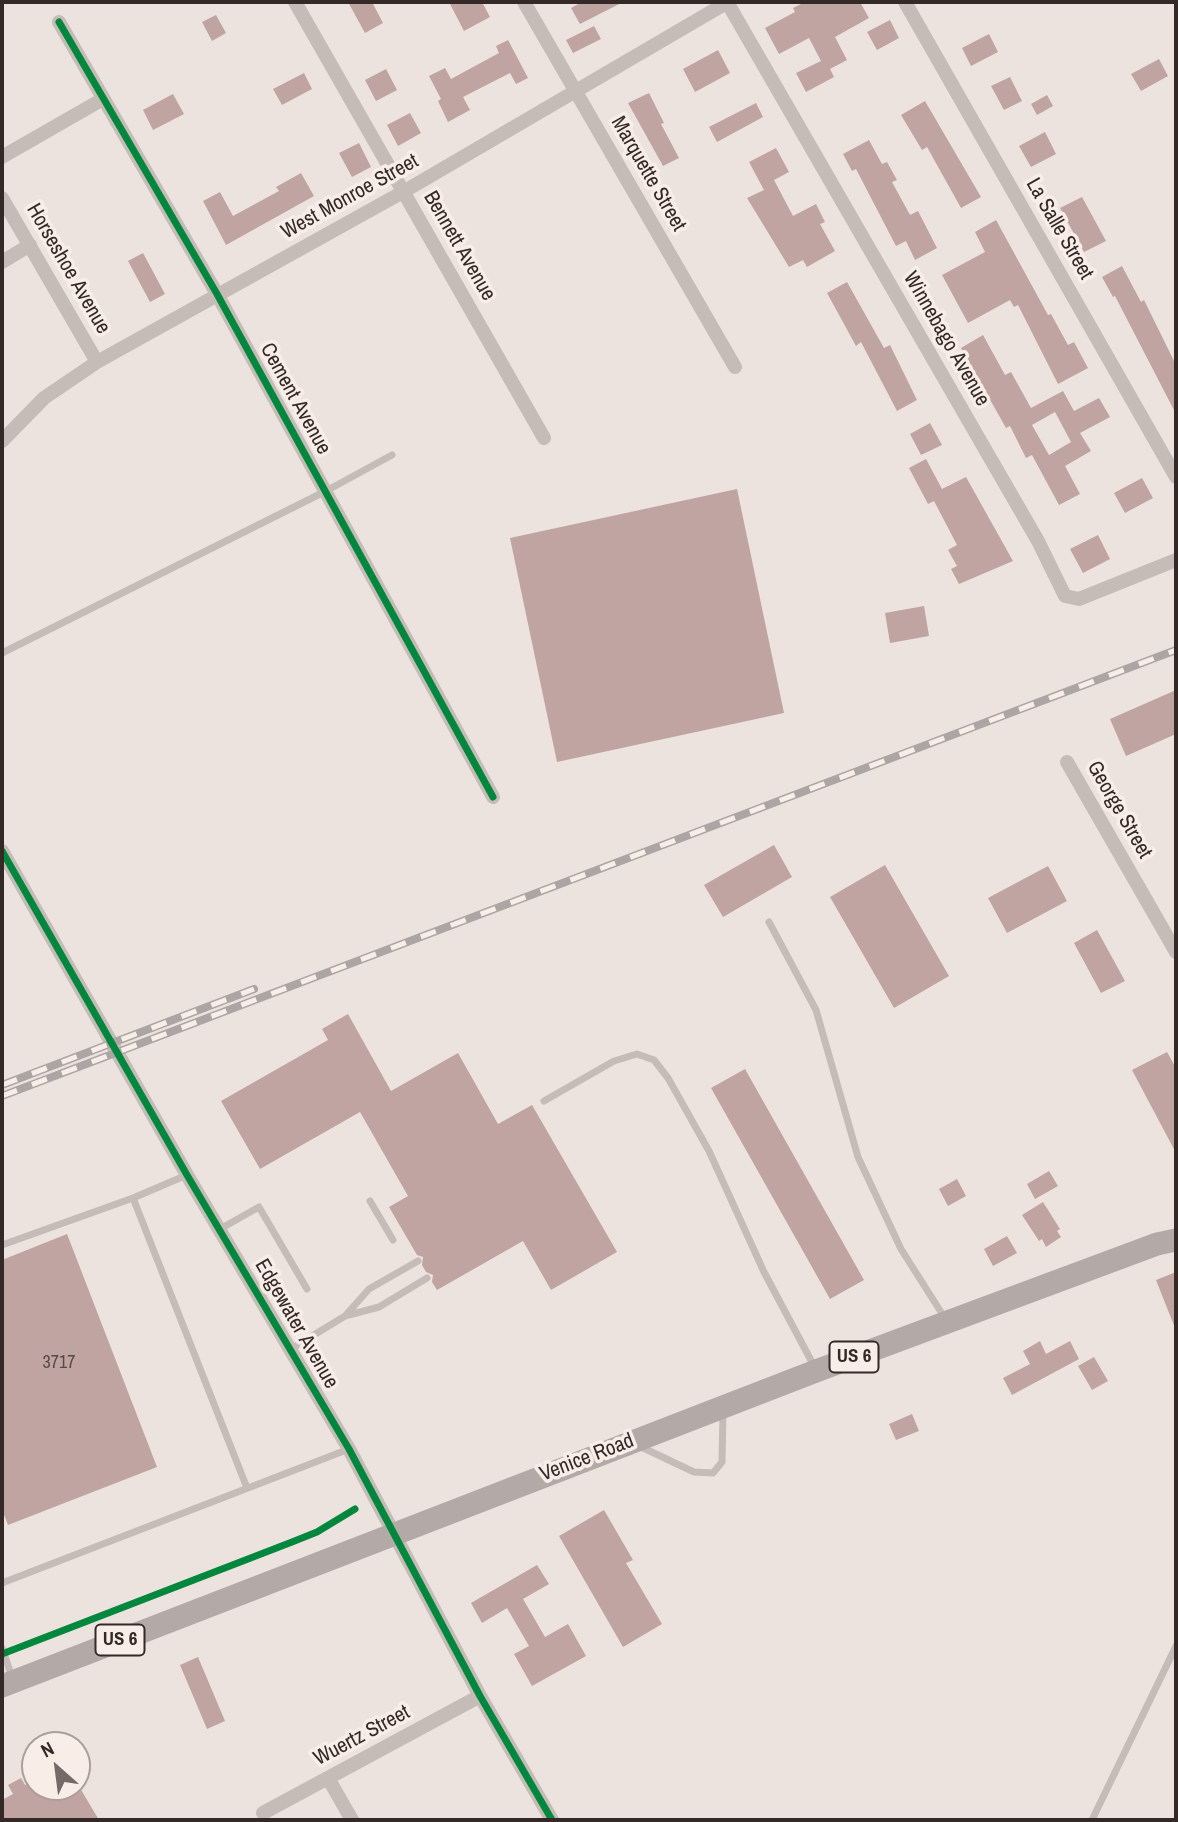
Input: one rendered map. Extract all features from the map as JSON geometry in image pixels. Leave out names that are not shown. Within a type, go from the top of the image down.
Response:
[{"type":"main road","name":"Venice Road","points":[[8,1683],[723,1406],[1157,1244],[1176,1240]]},
{"type":"street","name":"Bennett Avenue","points":[[295,2],[544,438]]},
{"type":"street","name":"Marquette Street","points":[[524,2],[735,367]]},
{"type":"street","name":"West Monroe Street","points":[[2,440],[44,398],[97,362],[403,192],[727,2]]},
{"type":"street","name":"Winnebago Avenue","points":[[727,2],[1038,541],[1065,596],[1079,599],[1176,560]]},
{"type":"street","name":"La Salle Street","points":[[905,2],[1176,477]]},
{"type":"street","name":"Cement Avenue","points":[[59,22],[216,294],[493,797]]},
{"type":"street","points":[[2,157],[103,99]]},
{"type":"street","name":"Horseshoe Avenue","points":[[2,198],[97,362]]},
{"type":"street","points":[[2,262],[30,245]]},
{"type":"street","name":"George Street","points":[[1067,762],[1176,952]]},
{"type":"street","name":"Edgewater Avenue","points":[[2,851],[187,1175],[349,1449],[480,1696],[552,1820]]},
{"type":"street","name":"Wuertz Street","points":[[263,1813],[480,1696]]},
{"type":"street","points":[[328,1778],[352,1820]]},
{"type":"lane","points":[[2,653],[326,491],[392,455]]},
{"type":"lane","points":[[769,922],[816,1010],[858,1157],[901,1250],[948,1323]]},
{"type":"lane","points":[[544,1101],[614,1061],[637,1054],[654,1060],[668,1078],[709,1151],[764,1272],[816,1371]]},
{"type":"lane","points":[[2,1245],[133,1198],[187,1175]]},
{"type":"lane","points":[[133,1198],[247,1488]]},
{"type":"lane","points":[[370,1201],[393,1240]]},
{"type":"lane","points":[[220,1229],[259,1207],[307,1289]]},
{"type":"lane","points":[[345,1316],[369,1289],[418,1261]]},
{"type":"lane","points":[[291,1349],[345,1316],[379,1307],[427,1278]]},
{"type":"lane","points":[[631,1441],[694,1472],[713,1473],[722,1462],[723,1406]]},
{"type":"lane","points":[[2,1583],[349,1449]]},
{"type":"lane","points":[[1093,1820],[1176,1646]]},
{"type":"lane","points":[[2,1648],[8,1683]]},
{"type":"building","points":[[348,2],[372,2],[383,23],[365,33]]},
{"type":"building","points":[[449,2],[482,2],[490,17],[464,31]]},
{"type":"building","points":[[582,2],[623,2],[580,24],[571,8]]},
{"type":"building","points":[[805,2],[860,2],[869,18],[835,37],[847,60],[830,69],[834,77],[806,92],[796,73],[821,61],[809,38],[779,54],[765,28],[795,12],[793,8]]},
{"type":"building","points":[[216,15],[226,33],[212,41],[202,22]]},
{"type":"building","points":[[890,20],[899,38],[877,50],[867,32]]},
{"type":"building","points":[[594,26],[601,39],[573,53],[566,40]]},
{"type":"building","points":[[989,34],[998,52],[971,66],[962,48]]},
{"type":"building","points":[[508,40],[528,78],[516,84],[510,73],[463,97],[470,110],[448,122],[438,101],[441,99],[429,76],[445,68],[451,79],[499,53],[496,46]]},
{"type":"building","points":[[718,50],[730,73],[695,92],[683,69]]},
{"type":"building","points":[[1159,59],[1168,76],[1141,91],[1131,74]]},
{"type":"building","points":[[386,69],[397,90],[376,101],[365,80]]},
{"type":"building","points":[[304,73],[312,89],[282,105],[273,89]]},
{"type":"building","points":[[1010,77],[1022,101],[1004,110],[991,86]]},
{"type":"building","points":[[649,93],[679,158],[663,166],[628,103]]},
{"type":"building","points":[[173,94],[184,114],[153,130],[143,110]]},
{"type":"building","points":[[1047,95],[1053,106],[1037,115],[1031,104]]},
{"type":"building","points":[[925,101],[981,197],[961,208],[927,147],[922,150],[901,115]]},
{"type":"building","points":[[756,103],[763,117],[717,142],[709,127]]},
{"type":"building","points":[[410,113],[421,133],[398,146],[387,125]]},
{"type":"building","points":[[1045,132],[1056,154],[1031,167],[1019,146]]},
{"type":"building","points":[[869,140],[882,164],[887,162],[897,180],[892,182],[910,215],[918,211],[937,248],[915,260],[906,241],[896,246],[856,169],[852,171],[843,154]]},
{"type":"building","points":[[359,143],[371,167],[352,177],[339,153]]},
{"type":"building","points":[[776,148],[789,172],[774,180],[793,216],[816,204],[825,222],[820,224],[835,251],[807,267],[803,260],[789,267],[747,198],[764,190],[749,162]]},
{"type":"building","points":[[301,173],[314,196],[226,245],[203,201],[220,192],[233,216],[279,191],[276,187]]},
{"type":"building","points":[[1082,197],[1106,241],[1084,252],[1060,208]]},
{"type":"building","points":[[996,220],[1048,315],[1051,314],[1068,345],[1074,342],[1088,368],[1058,384],[1018,305],[1014,307],[1010,300],[968,323],[942,275],[985,252],[975,232]]},
{"type":"building","points":[[143,253],[165,294],[150,302],[128,261]]},
{"type":"building","points":[[1122,266],[1141,302],[1144,300],[1176,365],[1176,414],[1115,296],[1113,297],[1102,277]]},
{"type":"building","points":[[847,282],[884,348],[890,345],[917,400],[897,411],[861,342],[856,346],[827,293]]},
{"type":"building","points":[[983,335],[1005,375],[1011,372],[1031,408],[1063,391],[1074,411],[1099,398],[1110,417],[1080,433],[1091,451],[1065,466],[1080,494],[1059,505],[1032,455],[1026,458],[1010,426],[1006,428],[961,348]],"holes":[[[1055,412],[1071,442],[1049,455],[1032,425]]]},
{"type":"building","points":[[930,423],[942,445],[921,455],[910,434]]},
{"type":"building","points":[[926,459],[942,489],[966,477],[1013,561],[959,584],[951,569],[957,566],[948,550],[957,545],[934,501],[928,504],[909,468]]},
{"type":"building","points":[[1142,478],[1153,498],[1125,513],[1114,493]]},
{"type":"building","points":[[737,489],[784,713],[557,762],[510,538]]},
{"type":"building","points":[[1098,535],[1110,559],[1083,573],[1070,549]]},
{"type":"building","points":[[924,606],[929,636],[890,643],[885,613]]},
{"type":"building","points":[[1176,690],[1176,734],[1126,756],[1110,719]]},
{"type":"building","points":[[774,845],[792,877],[723,917],[704,885]]},
{"type":"building","points":[[885,865],[949,976],[894,1008],[830,897]]},
{"type":"building","points":[[1048,866],[1067,901],[1007,933],[988,898]]},
{"type":"building","points":[[1097,930],[1125,981],[1101,993],[1074,943]]},
{"type":"building","points":[[348,1014],[391,1091],[458,1053],[498,1124],[532,1105],[617,1252],[551,1290],[523,1241],[437,1290],[432,1282],[433,1275],[426,1272],[422,1265],[423,1257],[417,1255],[389,1207],[408,1196],[360,1112],[260,1169],[221,1101],[328,1040],[322,1029]]},
{"type":"building","points":[[1167,1052],[1176,1068],[1176,1153],[1132,1070]]},
{"type":"building","points":[[745,1069],[864,1280],[830,1299],[711,1088]]},
{"type":"building","points":[[1049,1171],[1058,1186],[1035,1199],[1027,1184]]},
{"type":"building","points":[[957,1179],[966,1196],[948,1206],[939,1189]]},
{"type":"building","points":[[1043,1202],[1060,1229],[1057,1231],[1061,1237],[1046,1247],[1022,1215]]},
{"type":"building","points":[[67,1234],[157,1467],[8,1525],[2,1509],[2,1260]]},
{"type":"building","points":[[1007,1236],[1017,1253],[993,1266],[984,1249]]},
{"type":"building","points":[[1176,1272],[1176,1328],[1175,1328],[1156,1280]]},
{"type":"building","points":[[1040,1341],[1046,1354],[1070,1341],[1079,1359],[1012,1395],[1003,1378],[1030,1364],[1023,1351]]},
{"type":"building","points":[[1094,1357],[1108,1381],[1092,1390],[1078,1366]]},
{"type":"building","points":[[912,1414],[919,1431],[896,1440],[889,1424]]},
{"type":"building","points":[[604,1510],[633,1560],[626,1563],[662,1624],[623,1647],[559,1536]]},
{"type":"building","points":[[537,1565],[549,1584],[523,1599],[545,1637],[568,1624],[586,1656],[532,1686],[514,1654],[529,1646],[507,1608],[482,1623],[471,1603]]},
{"type":"building","points":[[198,1657],[225,1721],[207,1729],[180,1665]]},
{"type":"building","points":[[21,1778],[21,1801],[88,1801],[99,1820],[2,1820],[2,1800],[13,1794],[8,1785]]},
{"type":"railway","points":[[2,1096],[1176,650]]},
{"type":"railway","points":[[2,1085],[254,989]]},
{"type":"cycle path","points":[[59,22],[217,294],[493,797]]},
{"type":"cycle path","points":[[2,851],[187,1175],[349,1449],[480,1696],[552,1820]]},
{"type":"cycle path","points":[[2,1654],[317,1532],[355,1509]]}]
